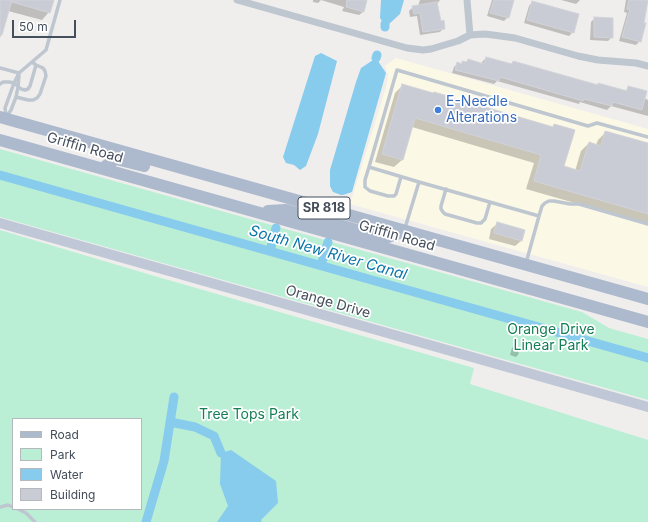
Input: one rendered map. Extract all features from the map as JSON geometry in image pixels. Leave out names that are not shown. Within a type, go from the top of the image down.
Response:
[{"type":"main road","name":"Griffin Road","points":[[2,120],[648,299]]},
{"type":"main road","name":"Griffin Road","points":[[0,140],[648,322]]},
{"type":"main road","points":[[103,168],[116,159],[215,183],[237,184]]},
{"type":"main road","points":[[255,211],[286,210],[385,238],[405,231]]},
{"type":"street","points":[[237,0],[407,48],[423,50],[458,41],[470,35],[484,34],[515,38],[578,56],[598,60],[636,63],[648,66]]},
{"type":"street","points":[[467,0],[470,35]]},
{"type":"street","name":"Orange Drive","points":[[0,223],[648,407]]},
{"type":"lane","points":[[2,120],[14,83],[19,73],[46,50],[60,0]]},
{"type":"lane","points":[[16,97],[33,100],[40,94],[46,76],[45,71],[43,68],[32,62]]},
{"type":"lane","points":[[0,84],[3,82],[14,83],[21,89],[25,90],[30,86],[36,65]]},
{"type":"lane","points":[[0,68],[19,73]]},
{"type":"lane","points":[[401,177],[396,194],[391,197],[370,191],[365,187],[365,180],[397,70],[588,126],[597,123],[648,137]]},
{"type":"lane","points":[[2,120],[12,110],[18,87],[19,73]]},
{"type":"lane","points":[[369,167],[539,216]]},
{"type":"lane","points":[[405,231],[418,182]]},
{"type":"lane","points":[[446,189],[441,206],[441,209],[445,214],[481,223],[485,219],[490,202]]},
{"type":"lane","points":[[525,265],[542,206],[549,201],[579,204],[648,224]]},
{"type":"lane","points":[[0,507],[8,505],[12,507]]},
{"type":"lane","points":[[20,510],[26,513],[35,522]]},
{"type":"shaded area","points":[[396,58],[648,129],[648,287],[350,204],[387,84],[388,74],[385,66]]},
{"type":"green space","name":"Orange Drive Linear Park","points":[[0,149],[582,312],[609,328],[648,339],[648,400],[0,217]]},
{"type":"green space","name":"Tree Tops Park","points":[[0,230],[474,368],[470,384],[648,440],[648,522],[0,522]]},
{"type":"water","points":[[381,0],[404,0],[400,14],[388,25],[384,24],[380,18]]},
{"type":"water","points":[[321,53],[337,61],[318,134],[306,166],[300,170],[294,165],[286,163],[283,157],[315,56]]},
{"type":"water","points":[[376,58],[386,73],[352,192],[341,195],[333,192],[330,186],[330,170],[361,68]]},
{"type":"water","points":[[231,450],[276,481],[278,503],[261,520],[262,522],[217,522],[228,506],[220,484],[221,453]]},
{"type":"building","points":[[0,0],[12,0],[2,35],[0,35]]},
{"type":"building","points":[[12,0],[54,0],[50,13],[12,2]]},
{"type":"building","points":[[347,0],[367,0],[364,12],[346,7]]},
{"type":"building","points":[[494,0],[514,0],[509,18],[490,13]]},
{"type":"building","points":[[629,0],[648,0],[644,23],[646,23],[641,42],[622,37],[630,9],[627,9]]},
{"type":"building","points":[[532,1],[579,14],[574,33],[527,20]]},
{"type":"building","points":[[437,2],[441,21],[444,20],[445,29],[423,32],[420,13],[414,14],[412,6]]},
{"type":"building","points":[[594,17],[613,18],[613,38],[594,37]]},
{"type":"building","points":[[486,57],[512,64],[513,61],[598,85],[598,83],[627,91],[628,86],[647,91],[642,110],[613,102],[612,106],[584,99],[583,101],[500,77],[499,81],[455,70],[457,62],[462,64],[462,61],[467,62],[468,59],[484,64]]},
{"type":"building","points":[[402,84],[553,127],[554,124],[575,130],[564,166],[580,171],[589,142],[601,146],[605,131],[648,143],[648,214],[534,181],[541,155],[415,118],[403,160],[382,154]]},
{"type":"building","points":[[497,222],[525,230],[522,241],[494,233]]},
{"type":"waterway","name":"South New River Canal","points":[[0,175],[648,358]]},
{"type":"waterway","points":[[270,251],[276,228]]},
{"type":"waterway","points":[[321,265],[328,242]]},
{"type":"waterway","points":[[146,522],[164,461],[174,397]]},
{"type":"waterway","points":[[170,422],[195,427],[214,436],[221,453]]},
{"type":"place","name":"E-Needle Alterations","points":[[438,110]]}]
